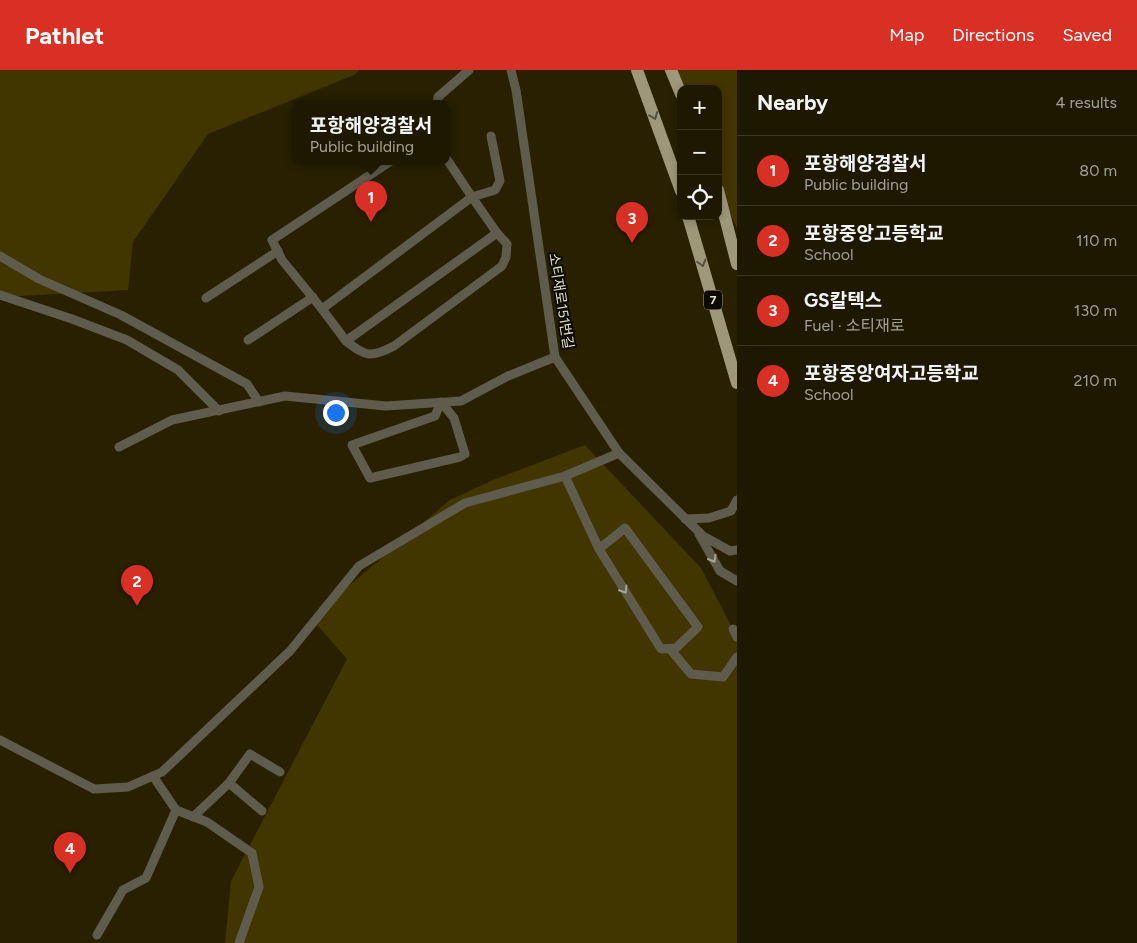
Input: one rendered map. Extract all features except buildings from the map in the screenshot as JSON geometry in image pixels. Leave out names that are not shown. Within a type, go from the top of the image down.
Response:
[{"type":"main road","points":[[636,70],[677,180]]},
{"type":"main road","points":[[671,70],[677,85]]},
{"type":"main road","points":[[722,206],[737,264]]},
{"type":"main road","name":"7","points":[[689,220],[737,383]]},
{"type":"lane","points":[[438,100],[438,97],[469,70]]},
{"type":"lane","name":"소티재로151번길","points":[[511,70],[516,90],[555,357],[619,453],[703,536],[730,552],[737,550]]},
{"type":"lane","points":[[322,309],[472,197],[495,190],[500,180],[491,136]]},
{"type":"lane","points":[[385,165],[272,240],[282,260],[346,341],[361,353],[376,355],[394,346],[502,266],[506,257],[507,244],[497,233],[450,164]]},
{"type":"lane","points":[[346,341],[497,233]]},
{"type":"lane","points":[[206,298],[278,251]]},
{"type":"lane","points":[[0,256],[39,278],[120,315],[247,384],[260,402]]},
{"type":"lane","points":[[0,295],[127,340],[178,370],[219,411]]},
{"type":"lane","points":[[248,340],[312,297]]},
{"type":"lane","points":[[119,447],[172,420],[285,396],[386,406],[461,401],[508,376],[555,357]]},
{"type":"lane","points":[[441,402],[454,418],[465,454],[460,457],[370,478],[352,445],[435,416],[441,402]]},
{"type":"lane","points":[[0,740],[94,788],[128,787],[162,772],[290,652],[359,566],[465,503],[565,476],[619,453]]},
{"type":"lane","points":[[565,476],[599,549],[661,650],[676,648],[698,626],[625,528],[599,549]]},
{"type":"lane","points":[[685,519],[709,518],[730,511],[737,500]]},
{"type":"lane","points":[[696,529],[720,571],[737,581]]},
{"type":"lane","points":[[670,649],[690,674],[723,677],[737,657]]},
{"type":"lane","points":[[193,817],[228,782],[250,754],[280,772]]},
{"type":"lane","points":[[153,776],[176,810],[207,822],[252,853],[259,886],[240,943]]},
{"type":"lane","points":[[228,782],[262,811]]},
{"type":"lane","points":[[97,935],[123,890],[146,878],[176,810]]},
{"type":"shaded area","points":[[0,70],[360,70],[354,75],[208,134],[133,242],[128,290],[4,297],[0,293]]},
{"type":"shaded area","points":[[664,70],[737,70],[737,228],[722,196],[722,85],[677,85],[677,98]]},
{"type":"shaded area","points":[[585,445],[701,568],[737,637],[737,943],[225,943],[231,881],[347,659],[311,618],[450,500],[493,480]]},
{"type":"place","name":"포항해양경찰서","points":[[371,222]]},
{"type":"place","name":"GS칼텍스","points":[[632,243]]},
{"type":"place","name":"포항중앙고등학교","points":[[137,606]]},
{"type":"place","name":"포항중앙여자고등학교","points":[[70,873]]}]
